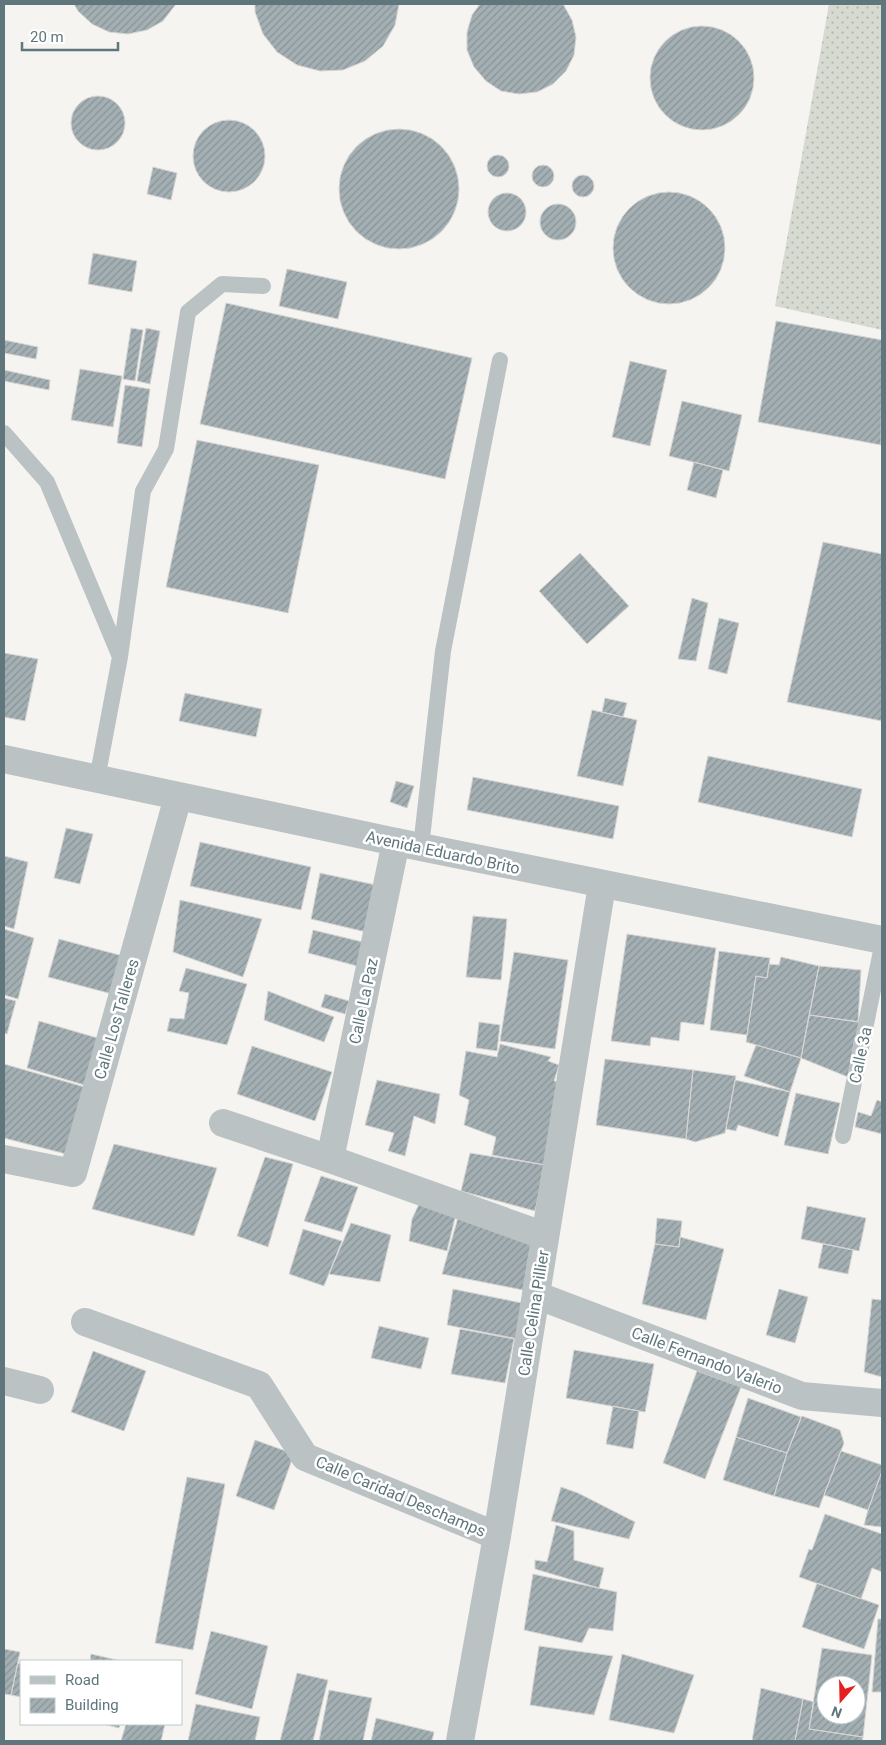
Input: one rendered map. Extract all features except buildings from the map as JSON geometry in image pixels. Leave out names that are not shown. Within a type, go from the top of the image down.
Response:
[{"type":"street","name":"Avenida Eduardo Brito","points":[[4,758],[409,845],[882,940]]},
{"type":"street","name":"Calle Los Talleres","points":[[4,1159],[73,1173],[178,796]]},
{"type":"street","name":"Calle La Paz","points":[[330,1159],[409,845]]},
{"type":"street","name":"Calle Celina Pillier","points":[[460,1741],[497,1536],[602,884]]},
{"type":"street","points":[[223,1123],[545,1236]]},
{"type":"street","name":"Calle Fernando Valerio","points":[[536,1295],[802,1396],[882,1403]]},
{"type":"street","name":"Calle Caridad Deschamps","points":[[85,1322],[259,1385],[305,1457],[497,1536]]},
{"type":"street","points":[[4,1381],[40,1390]]},
{"type":"lane","points":[[97,779],[120,658],[143,491],[166,449],[188,312],[222,284],[263,286]]},
{"type":"lane","points":[[409,845],[443,651],[500,360]]},
{"type":"lane","points":[[4,433],[47,482],[120,658]]},
{"type":"lane","name":"Calle 3a","points":[[843,1136],[882,946]]},
{"type":"shaded area","points":[[829,4],[882,4],[882,330],[775,306]]}]
